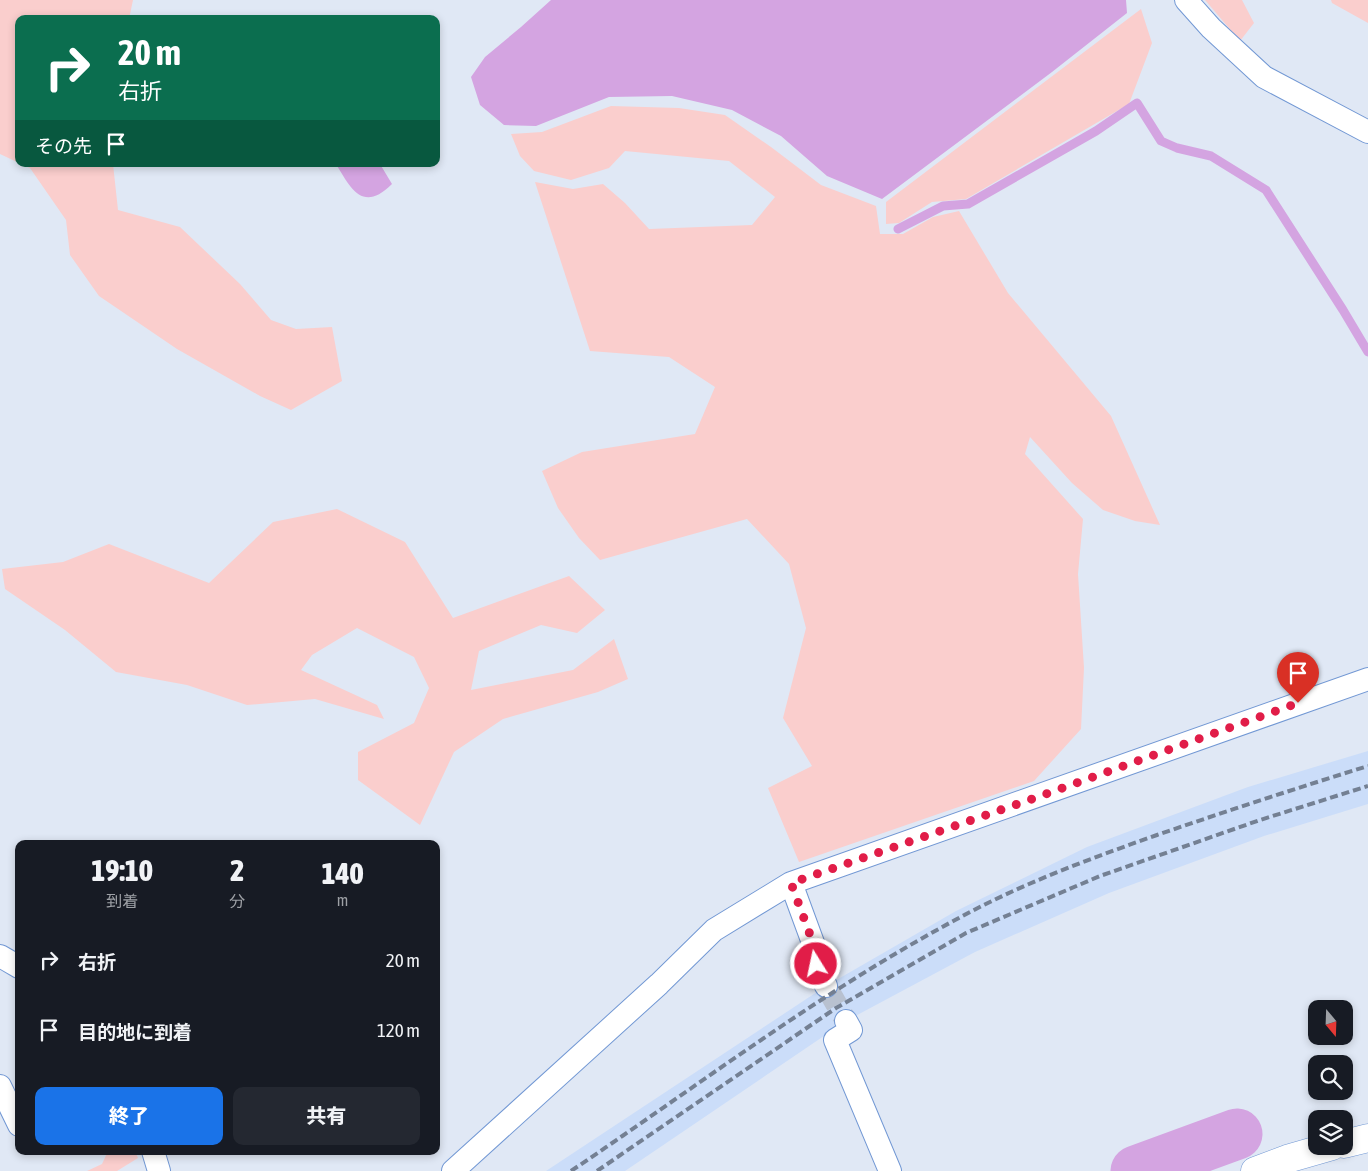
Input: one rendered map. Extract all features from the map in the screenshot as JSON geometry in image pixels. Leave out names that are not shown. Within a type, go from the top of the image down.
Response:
[{"type":"main road","points":[[1353,1142],[1368,1138]]},
{"type":"main road","points":[[1255,1171],[1308,1153]]},
{"type":"street","points":[[1186,0],[1211,28],[1264,77],[1368,132]]},
{"type":"street","points":[[453,1171],[659,984],[714,930],[791,883],[1368,679]]},
{"type":"street","points":[[791,883],[816,951],[816,964],[826,986]]},
{"type":"street","points":[[0,956],[15,965]]},
{"type":"street","points":[[846,1021],[851,1030],[835,1040],[890,1171]]},
{"type":"street","points":[[0,1086],[15,1117]]},
{"type":"street","points":[[154,1155],[159,1171]]},
{"type":"shaded area","points":[[0,0],[133,0],[130,15],[15,15],[15,161],[0,154]]},
{"type":"shaded area","points":[[551,0],[1126,0],[1127,13],[1052,72],[882,199],[827,176],[781,136],[732,110],[672,96],[609,97],[536,126],[504,125],[480,105],[471,77],[485,57]]},
{"type":"shaded area","points":[[1205,0],[1242,0],[1254,23],[1240,41]]},
{"type":"shaded area","points":[[1331,0],[1368,0],[1368,23],[1332,3]]},
{"type":"shaded area","points":[[1141,9],[1152,43],[1129,104],[966,199],[932,202],[899,223],[886,224],[886,202]]},
{"type":"shaded area","points":[[611,106],[679,108],[725,115],[821,185],[876,206],[880,234],[903,234],[933,217],[959,211],[1008,293],[1111,416],[1160,525],[1135,521],[1103,510],[1072,483],[1030,437],[1025,454],[1083,519],[1078,574],[1084,668],[1081,729],[1034,781],[799,862],[768,788],[812,766],[783,718],[806,628],[789,564],[747,519],[600,560],[579,538],[558,508],[542,471],[582,452],[695,434],[715,387],[669,357],[590,351],[535,182],[573,189],[603,184],[625,203],[649,229],[752,225],[775,197],[729,161],[625,151],[609,168],[571,180],[534,171],[520,156],[511,134],[542,132]]},
{"type":"shaded area","points":[[28,167],[113,167],[118,210],[180,227],[240,284],[271,320],[296,329],[332,327],[342,381],[291,410],[260,396],[177,349],[99,296],[70,255],[66,220]]},
{"type":"shaded area","points":[[338,167],[382,167],[392,184],[373,197],[365,197],[353,189]]},
{"type":"shaded area","points":[[337,509],[405,542],[453,618],[569,576],[605,610],[577,633],[541,625],[479,651],[471,690],[573,670],[614,639],[628,679],[598,692],[503,719],[454,752],[420,825],[358,780],[358,752],[414,723],[429,688],[414,657],[357,628],[312,655],[301,670],[377,705],[384,719],[315,699],[247,705],[187,685],[116,672],[65,630],[5,589],[2,569],[63,562],[109,544],[209,583],[273,522]]},
{"type":"shaded area","points":[[1368,751],[1368,804],[1264,836],[1109,893],[975,952],[846,1021],[625,1171],[546,1171],[826,986],[956,911],[1087,847],[1248,787]]},
{"type":"shaded area","points":[[106,1155],[137,1155],[138,1158],[117,1171],[87,1171],[102,1164]]},
{"type":"waterway","points":[[898,229],[943,206],[968,204],[1096,131],[1137,103],[1161,141],[1177,148],[1211,156],[1266,190],[1368,352]]},
{"type":"waterway","points":[[1136,1171],[1237,1134]]},
{"type":"tunnel","points":[[826,986],[846,1021]]},
{"type":"railway","points":[[571,1171],[809,1008],[907,947],[981,906],[1056,873],[1132,844],[1236,808],[1368,766]]},
{"type":"railway","points":[[597,1171],[836,1008],[966,933],[1100,876],[1260,820],[1368,786]]},
{"type":"route","points":[[816,964],[816,951],[791,883],[1298,703]]}]
